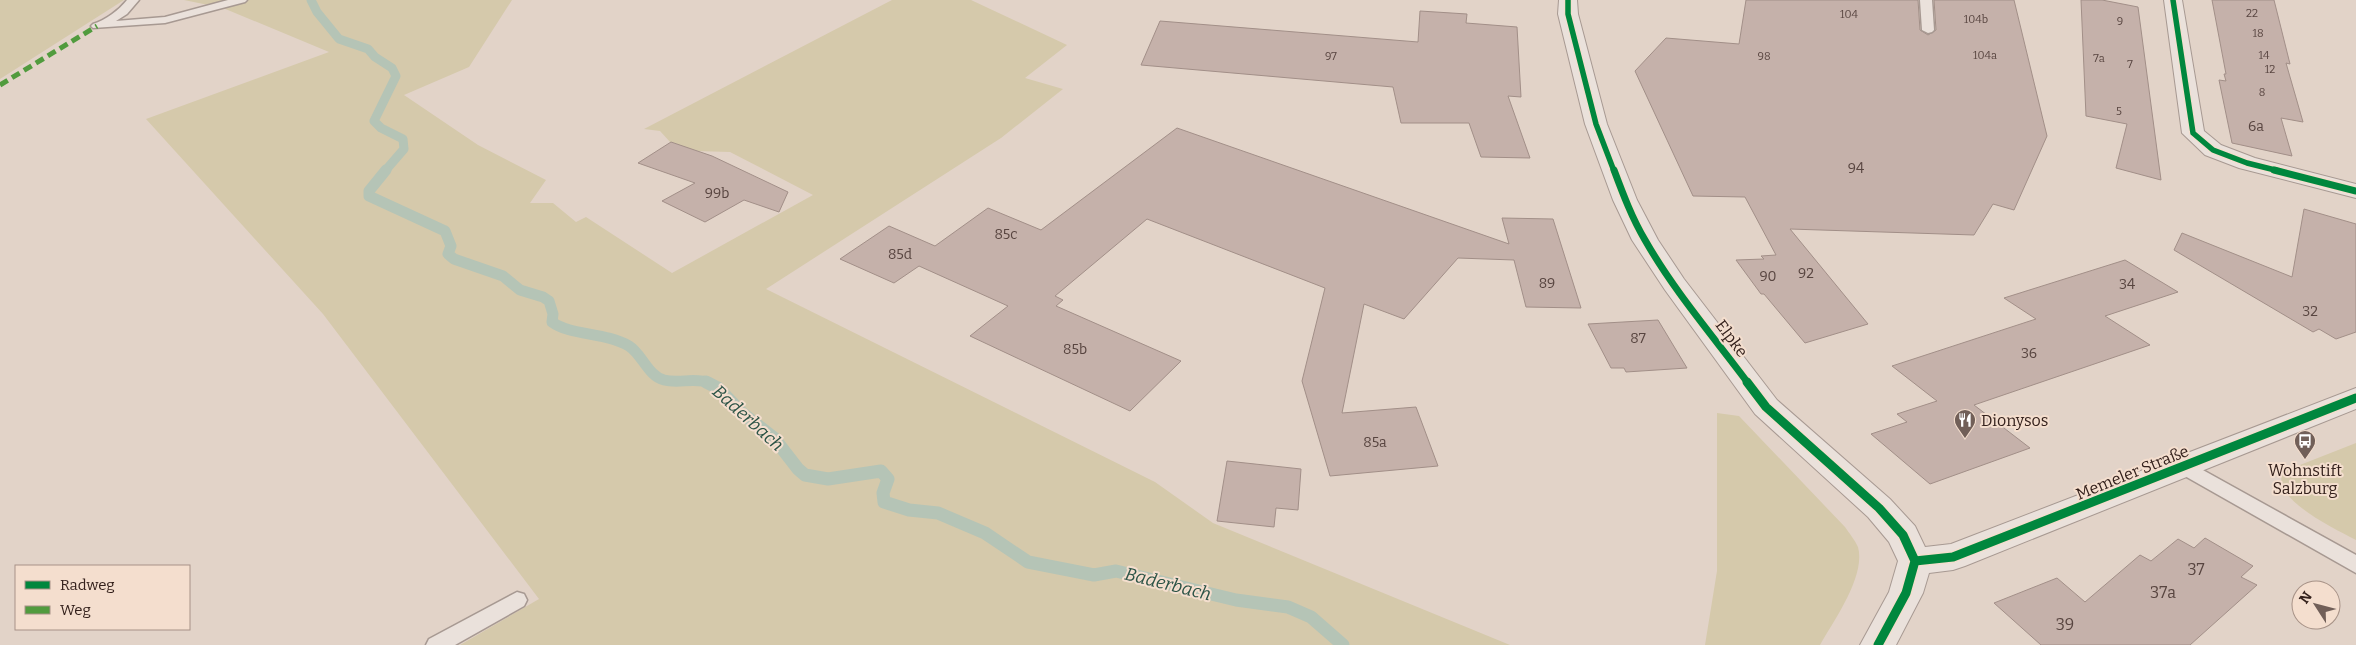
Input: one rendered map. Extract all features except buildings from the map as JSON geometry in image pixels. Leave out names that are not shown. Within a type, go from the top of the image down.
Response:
[{"type":"street","name":"Elpke","points":[[1568,0],[1568,14],[1596,124],[1625,200],[1645,240],[1674,284],[1766,407],[1879,508],[1903,535],[1915,561]]},
{"type":"street","points":[[2172,0],[2194,133],[2213,150],[2238,160],[2356,191]]},
{"type":"street","name":"Memeler Straße","points":[[1915,561],[1953,557],[2117,494],[2356,398]]},
{"type":"street","points":[[1878,645],[1906,594],[1915,561]]},
{"type":"lane","points":[[134,0],[123,12],[97,26],[165,20],[241,0]]},
{"type":"lane","points":[[1926,0],[1928,30]]},
{"type":"lane","points":[[2183,466],[2356,565]]},
{"type":"lane","points":[[437,645],[517,600]]},
{"type":"shaded area","points":[[0,0],[124,0],[0,79]]},
{"type":"shaded area","points":[[184,0],[512,0],[469,67],[404,95],[478,145],[546,180],[530,203],[553,203],[576,222],[586,217],[672,273],[813,195],[730,152],[695,151],[671,143],[660,131],[644,129],[892,0],[971,0],[1067,45],[1025,78],[1063,89],[1001,138],[766,289],[1155,482],[1213,523],[1510,645],[460,645],[539,599],[323,314],[146,119],[329,52],[223,8]]},
{"type":"shaded area","points":[[1717,413],[1739,416],[1845,527],[1858,547],[1859,559],[1853,584],[1820,645],[1705,645],[1717,571]]},
{"type":"shaded area","points":[[2356,443],[2356,540],[2299,506],[2283,489],[2281,480],[2282,472]]},
{"type":"waterway","name":"Baderbach","points":[[311,0],[317,12],[339,39],[368,49],[375,57],[392,68],[396,76],[374,121],[381,128],[403,139],[404,149],[385,171]]},
{"type":"waterway","name":"Baderbach","points":[[386,170],[369,191],[369,196],[445,231],[451,246],[448,254],[454,259],[503,276],[520,290],[543,297],[549,301],[553,314],[552,322],[560,326],[569,330],[610,338],[629,346],[658,378],[670,381],[704,381],[710,383]]},
{"type":"waterway","name":"Baderbach","points":[[706,382],[718,388],[742,413],[774,438],[798,469],[805,475],[828,479],[881,471],[888,479],[883,493],[884,502],[909,510],[938,513],[985,533],[1028,562],[1094,575],[1116,571],[1236,600],[1288,607],[1311,617],[1343,645]]},
{"type":"marked path","points":[[0,85],[97,26]]},
{"type":"cycle path","points":[[1568,0],[1568,14],[1596,124],[1625,200],[1645,240],[1674,284],[1766,407],[1879,508],[1903,535],[1915,561],[1906,593],[1878,645]]},
{"type":"cycle path","points":[[2173,0],[2193,133],[2213,150],[2247,163],[2356,191]]},
{"type":"cycle path","points":[[1915,561],[1953,557],[2117,494],[2356,398]]},
{"type":"place","name":"Dionysos","points":[[1965,439]]},
{"type":"place","name":"Wohnstift Salzburg","points":[[2305,460]]}]
